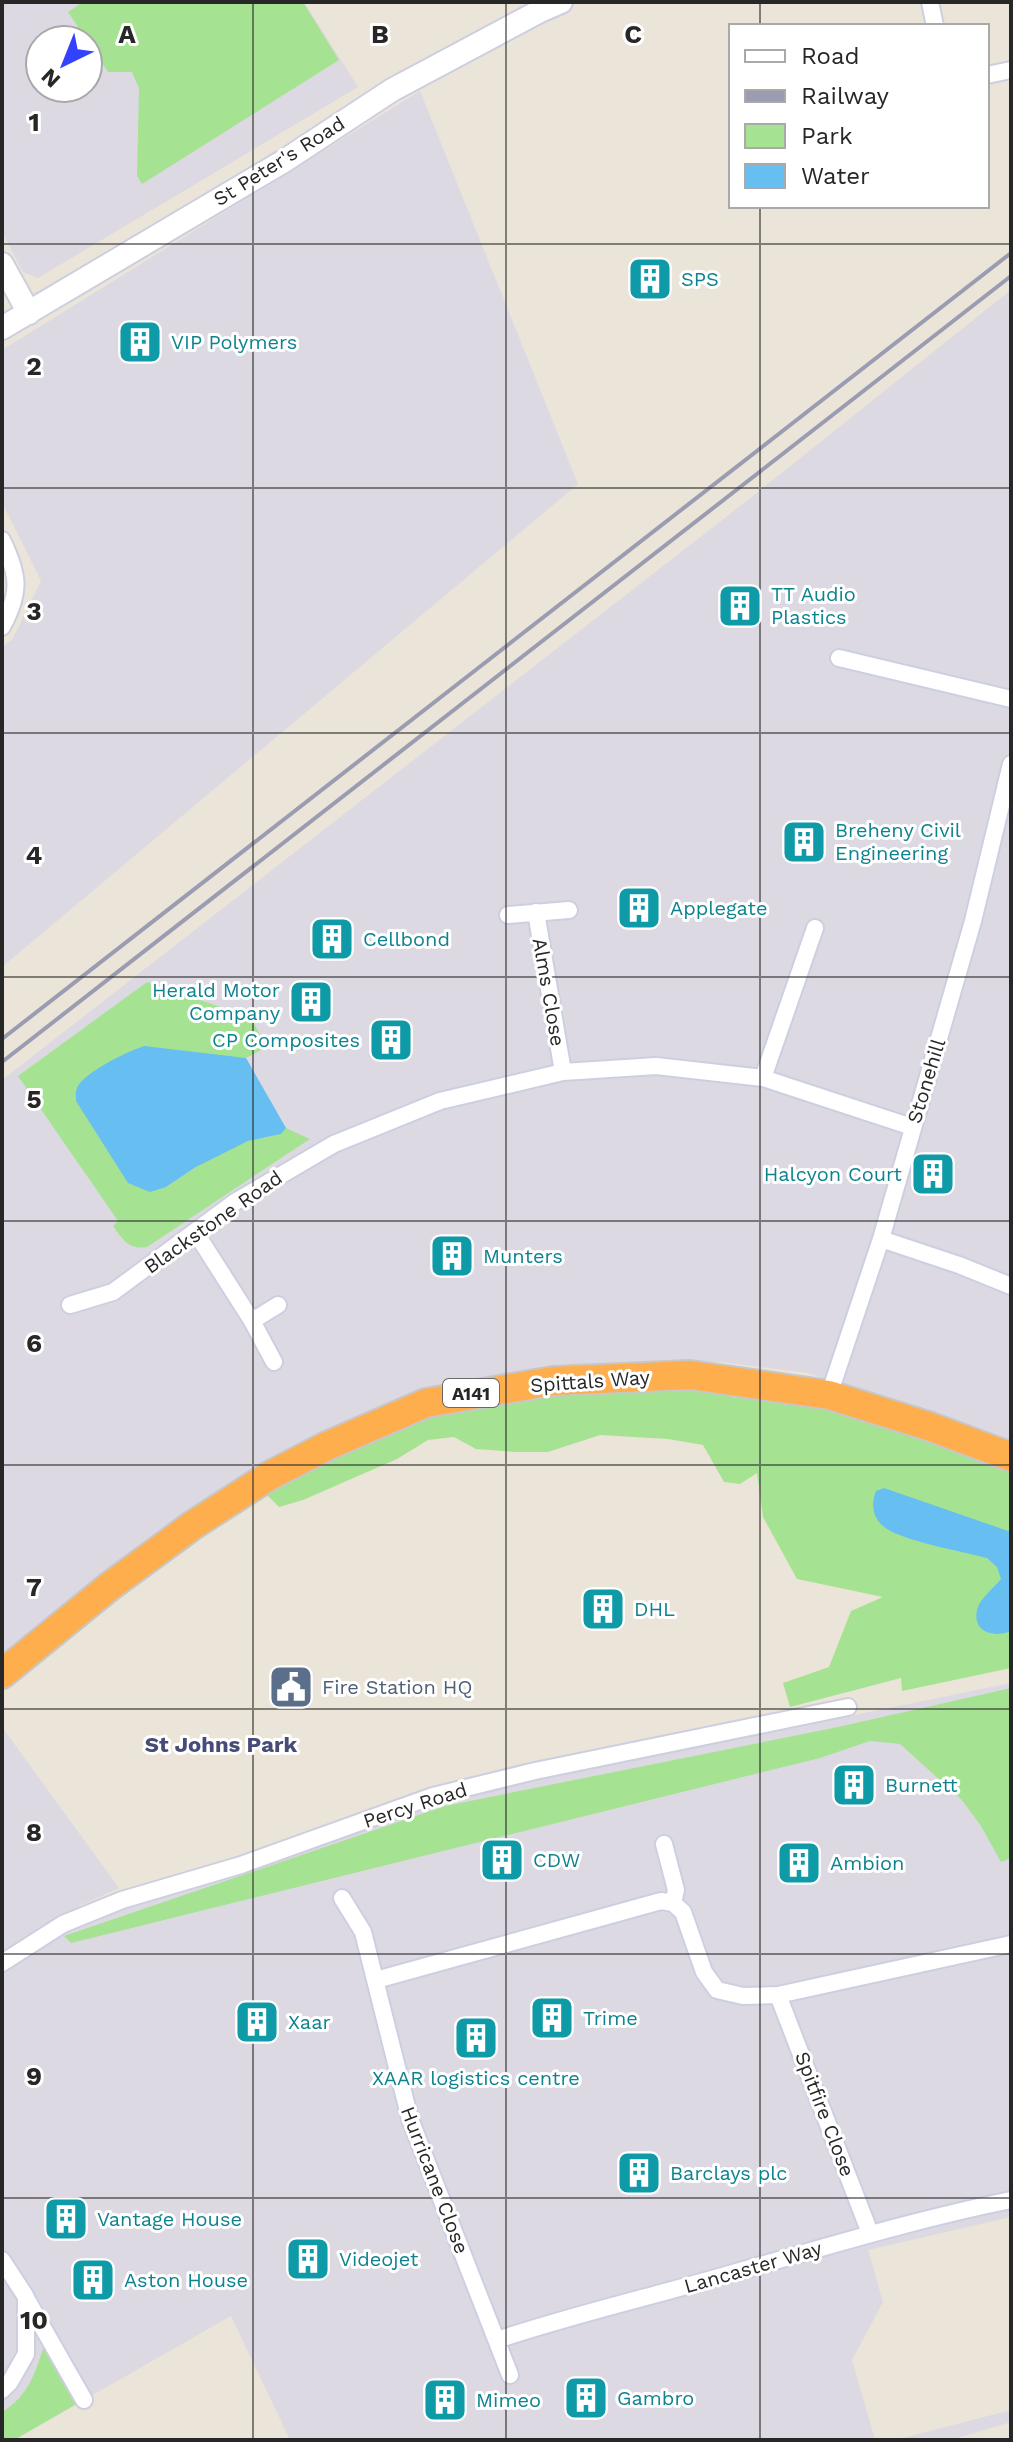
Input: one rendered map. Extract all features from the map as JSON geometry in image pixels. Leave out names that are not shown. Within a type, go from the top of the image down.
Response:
[{"type":"highway","name":"Spittals Way","points":[[2,1674],[110,1586],[244,1492],[327,1446],[426,1403],[552,1381],[690,1375],[829,1395],[928,1426],[1011,1457]]},
{"type":"street","name":"St Peter's Road","points":[[2,328],[284,161],[392,90],[561,2]]},
{"type":"street","points":[[930,2],[935,24]]},
{"type":"street","points":[[989,75],[1011,70]]},
{"type":"street","points":[[2,264],[29,313]]},
{"type":"street","points":[[2,540],[15,570],[17,586],[14,605],[2,627]]},
{"type":"street","points":[[839,658],[1011,699]]},
{"type":"street","name":"Stonehill","points":[[829,1395],[881,1239],[973,921],[1011,764]]},
{"type":"street","name":"Alms Close","points":[[508,915],[569,910]]},
{"type":"street","name":"Alms Close","points":[[536,912],[563,1072]]},
{"type":"street","points":[[763,1078],[815,928]]},
{"type":"street","name":"Blackstone Road","points":[[70,1305],[113,1292],[235,1202],[334,1144],[440,1101],[563,1072],[656,1066],[763,1078],[912,1127]]},
{"type":"street","points":[[196,1233],[274,1362]]},
{"type":"street","points":[[881,1239],[1009,1279]]},
{"type":"street","points":[[252,1321],[278,1305]]},
{"type":"street","name":"Percy Road","points":[[2,1963],[63,1924],[122,1900],[241,1865],[433,1796],[535,1771],[848,1707]]},
{"type":"street","points":[[664,1844],[676,1890],[673,1903]]},
{"type":"street","name":"Hurricane Close","points":[[342,1898],[363,1932],[407,2110],[510,2375]]},
{"type":"street","points":[[376,1980],[661,1901],[673,1903],[683,1912],[704,1972],[717,1990],[743,1996],[778,1995],[1011,1944]]},
{"type":"street","name":"Spitfire Close","points":[[778,1995],[870,2233]]},
{"type":"street","name":"Lancaster Way","points":[[497,2340],[576,2314],[663,2293],[870,2233],[1011,2200]]},
{"type":"street","points":[[2,2260],[84,2400]]},
{"type":"street","points":[[2,2390],[26,2354],[26,2297]]},
{"type":"shaded area","points":[[2,2],[304,2],[358,87],[38,278],[23,272],[2,232]]},
{"type":"shaded area","points":[[420,91],[578,484],[2,967],[2,647],[12,640],[41,581],[2,503],[2,350]]},
{"type":"shaded area","points":[[1011,290],[1011,1443],[808,1373],[720,1362],[545,1365],[427,1394],[376,1410],[319,1434],[183,1516],[2,1655],[2,1080],[730,514]]},
{"type":"shaded area","points":[[1011,1683],[1011,2217],[868,2250],[883,2302],[852,2360],[875,2440],[290,2440],[231,2316],[14,2440],[2,2440],[2,1727],[119,1888],[79,1906],[94,1919],[469,1794]]},
{"type":"shaded area","points":[[1011,2410],[1011,2422],[951,2440],[895,2440]]},
{"type":"green space","points":[[83,2],[303,2],[339,60],[142,184],[137,176],[139,88],[132,72],[108,72],[104,66],[104,24],[76,24],[68,12]]},
{"type":"green space","points":[[147,982],[250,1017],[267,1047],[246,1058],[195,1054],[166,1187],[229,1149],[275,1135],[286,1128],[310,1139],[147,1247],[141,1248],[127,1243],[113,1226],[118,1221],[18,1076]]},
{"type":"green space","points":[[678,1383],[736,1398],[746,1396],[834,1404],[1011,1463],[1011,1668],[902,1691],[901,1678],[790,1707],[783,1683],[829,1667],[851,1611],[883,1597],[797,1579],[763,1517],[757,1473],[740,1484],[724,1482],[703,1445],[668,1439],[600,1435],[548,1452],[516,1452],[476,1449],[454,1437],[428,1440],[397,1459],[303,1500],[279,1507],[256,1484],[327,1443],[505,1396]]},
{"type":"green space","points":[[1011,1688],[1011,1858],[1001,1862],[962,1800],[900,1744],[870,1741],[820,1758],[71,1943],[64,1936],[445,1806],[838,1727]]},
{"type":"green space","points":[[45,2342],[80,2402],[14,2440],[2,2440],[2,2412],[25,2390],[35,2373]]},
{"type":"water","points":[[144,1046],[246,1058],[286,1128],[281,1134],[248,1141],[196,1167],[166,1187],[150,1192],[128,1183],[76,1101],[76,1093],[81,1082],[97,1069]]},
{"type":"water","points":[[884,1488],[1011,1532],[1011,1631],[998,1634],[986,1632],[976,1618],[981,1602],[1001,1579],[997,1567],[987,1558],[917,1541],[883,1526],[875,1514],[873,1500],[876,1491]]},
{"type":"railway","points":[[2,1039],[1011,253]]},
{"type":"railway","points":[[2,1062],[1011,276]]},
{"type":"place","name":"SPS","points":[[650,279]]},
{"type":"place","name":"VIP Polymers","points":[[140,342]]},
{"type":"place","name":"TT Audio Plastics","points":[[740,606]]},
{"type":"place","name":"Breheny Civil Engineering","points":[[804,842]]},
{"type":"place","name":"Applegate","points":[[639,908]]},
{"type":"place","name":"Cellbond","points":[[332,939]]},
{"type":"place","name":"Herald Motor Company","points":[[311,1002]]},
{"type":"place","name":"CP Composites","points":[[391,1040]]},
{"type":"place","name":"Halcyon Court","points":[[933,1174]]},
{"type":"place","name":"Munters","points":[[452,1256]]},
{"type":"place","name":"DHL","points":[[603,1609]]},
{"type":"place","name":"Fire Station HQ","points":[[291,1687]]},
{"type":"place","name":"Burnett","points":[[854,1785]]},
{"type":"place","name":"CDW","points":[[502,1860]]},
{"type":"place","name":"Ambion","points":[[799,1863]]},
{"type":"place","name":"Trime","points":[[552,2018]]},
{"type":"place","name":"Xaar","points":[[257,2022]]},
{"type":"place","name":"XAAR logistics centre","points":[[476,2038]]},
{"type":"place","name":"Barclays plc","points":[[639,2173]]},
{"type":"place","name":"Vantage House","points":[[66,2219]]},
{"type":"place","name":"Videojet","points":[[308,2259]]},
{"type":"place","name":"Aston House","points":[[93,2280]]},
{"type":"place","name":"Gambro","points":[[586,2398]]},
{"type":"place","name":"Mimeo","points":[[445,2400]]},
{"type":"district","name":"St Johns Park","points":[[221,1744]]}]
